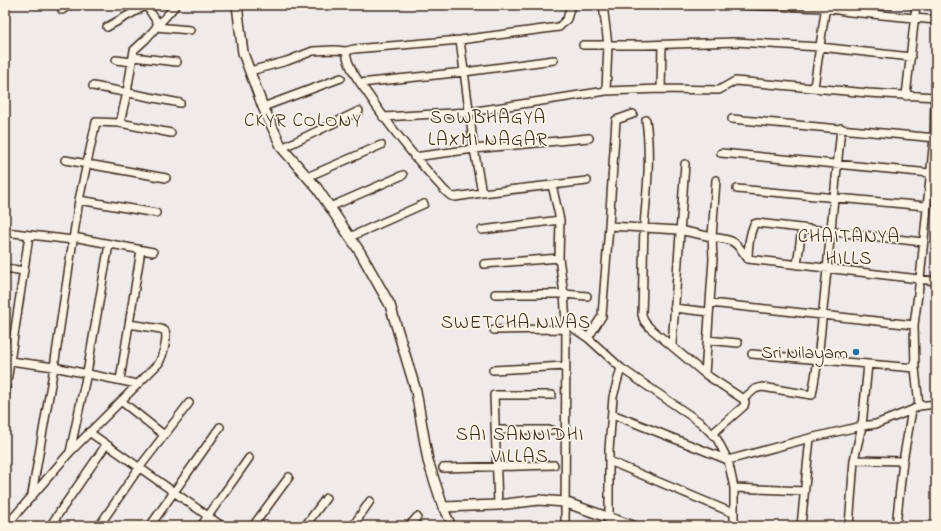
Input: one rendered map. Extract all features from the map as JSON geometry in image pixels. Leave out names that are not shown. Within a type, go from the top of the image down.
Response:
[{"type":"street","points":[[62,10],[70,5]]},
{"type":"street","points":[[107,27],[146,5],[158,26]]},
{"type":"street","points":[[120,123],[134,50],[146,40],[176,5]]},
{"type":"street","points":[[238,5],[244,54],[263,107],[282,148],[317,188],[350,237],[390,305],[416,391],[428,461],[443,507],[452,526]]},
{"type":"street","points":[[250,71],[287,61],[313,51],[346,51],[354,49],[460,40],[559,28],[567,19],[571,5]]},
{"type":"street","points":[[603,5],[608,45],[606,91]]},
{"type":"street","points":[[743,5],[826,7],[914,19],[936,20]]},
{"type":"street","points":[[906,96],[916,5]]},
{"type":"street","points":[[814,87],[826,7]]},
{"type":"street","points":[[158,26],[190,30]]},
{"type":"street","points":[[460,40],[474,149],[482,193]]},
{"type":"street","points":[[583,45],[662,45],[736,42],[820,47],[911,57]]},
{"type":"street","points":[[661,89],[662,45]]},
{"type":"street","points":[[346,51],[346,59],[383,117],[414,158],[451,196],[455,197],[587,181]]},
{"type":"street","points":[[116,60],[132,59],[177,62]]},
{"type":"street","points":[[360,83],[464,72],[554,60]]},
{"type":"street","points":[[263,107],[341,78]]},
{"type":"street","points":[[383,117],[470,112],[606,91],[661,89],[719,90],[735,81],[906,96],[936,97],[935,138],[926,206],[920,279],[914,326],[915,368],[919,406]]},
{"type":"street","points":[[92,86],[180,103]]},
{"type":"street","points":[[282,148],[359,111]]},
{"type":"street","points":[[588,338],[602,316],[616,120],[633,114]]},
{"type":"street","points":[[732,119],[935,138]]},
{"type":"street","points":[[646,120],[649,141],[649,159],[644,228],[642,315],[644,321],[649,327],[705,374],[743,399],[744,406],[712,434]]},
{"type":"street","points":[[32,494],[54,367],[79,200],[96,122],[120,123],[171,133]]},
{"type":"street","points":[[743,399],[754,389],[762,387],[812,395],[818,360],[828,268],[841,128]]},
{"type":"street","points":[[414,158],[474,149],[589,138]]},
{"type":"street","points":[[307,177],[381,145]]},
{"type":"street","points":[[721,153],[930,173]]},
{"type":"street","points":[[65,160],[166,178]]},
{"type":"street","points":[[672,345],[685,164]]},
{"type":"street","points":[[330,207],[403,175]]},
{"type":"street","points":[[705,374],[713,259],[712,237],[716,180]]},
{"type":"street","points":[[552,185],[560,220],[559,258],[564,294],[565,526]]},
{"type":"street","points":[[737,189],[926,206]]},
{"type":"street","points":[[79,200],[156,213]]},
{"type":"street","points":[[350,237],[424,204]]},
{"type":"street","points":[[482,230],[560,220]]},
{"type":"street","points":[[748,259],[750,233],[754,224],[762,223],[923,242]]},
{"type":"street","points":[[609,226],[680,230],[712,237],[730,239],[735,242],[748,259],[936,281]]},
{"type":"street","points":[[797,265],[802,228]]},
{"type":"street","points":[[5,232],[29,236],[73,238],[153,252]]},
{"type":"street","points":[[5,395],[29,236]]},
{"type":"street","points":[[70,452],[87,373],[109,244]]},
{"type":"street","points":[[120,380],[141,250]]},
{"type":"street","points":[[484,264],[559,258]]},
{"type":"street","points":[[5,268],[24,271]]},
{"type":"street","points":[[495,294],[564,294],[587,296]]},
{"type":"street","points":[[710,304],[914,326]]},
{"type":"street","points":[[674,308],[709,312]]},
{"type":"street","points":[[6,526],[32,494],[70,452],[159,362],[166,335],[165,331],[129,324]]},
{"type":"street","points":[[494,330],[565,326],[588,338],[621,368],[701,423],[719,443],[728,460],[734,488],[734,526]]},
{"type":"street","points":[[707,340],[738,343]]},
{"type":"street","points":[[752,354],[915,368]]},
{"type":"street","points":[[10,361],[54,367],[137,384]]},
{"type":"street","points":[[849,526],[854,460],[862,426],[868,364]]},
{"type":"street","points":[[494,370],[565,366]]},
{"type":"street","points":[[609,526],[609,461],[613,397],[621,368]]},
{"type":"street","points":[[498,505],[494,395],[552,394]]},
{"type":"street","points":[[120,401],[164,435]]},
{"type":"street","points":[[99,526],[139,468],[189,403]]},
{"type":"street","points":[[612,414],[728,460],[810,438],[876,424],[919,406],[936,404]]},
{"type":"street","points":[[896,526],[903,461],[912,410]]},
{"type":"street","points":[[150,526],[220,427]]},
{"type":"street","points":[[495,430],[552,430]]},
{"type":"street","points":[[89,432],[222,526]]},
{"type":"street","points":[[801,526],[810,438]]},
{"type":"street","points":[[50,526],[106,445]]},
{"type":"street","points":[[201,526],[249,458]]},
{"type":"street","points":[[854,460],[903,461]]},
{"type":"street","points":[[609,461],[733,513]]},
{"type":"street","points":[[443,468],[554,464]]},
{"type":"street","points":[[253,526],[289,477]]},
{"type":"street","points":[[734,488],[804,491]]},
{"type":"street","points":[[305,526],[326,498]]},
{"type":"street","points":[[443,507],[498,505],[539,500],[564,502],[609,516],[633,526]]},
{"type":"street","points":[[353,526],[370,501]]},
{"type":"street","points":[[409,526],[417,517]]},
{"type":"place","name":"Sri Nilayam","points":[[856,352]]},
{"type":"district","name":"CKYR COLONY","points":[[303,119]]},
{"type":"district","name":"SOWBHAGYA LAXMI NAGAR","points":[[488,127]]},
{"type":"district","name":"CHAITANYA HILLS","points":[[849,246]]},
{"type":"district","name":"SWETCHA NIVAS","points":[[516,321]]},
{"type":"district","name":"SAI SANNIDHI VILLAS","points":[[520,444]]}]
